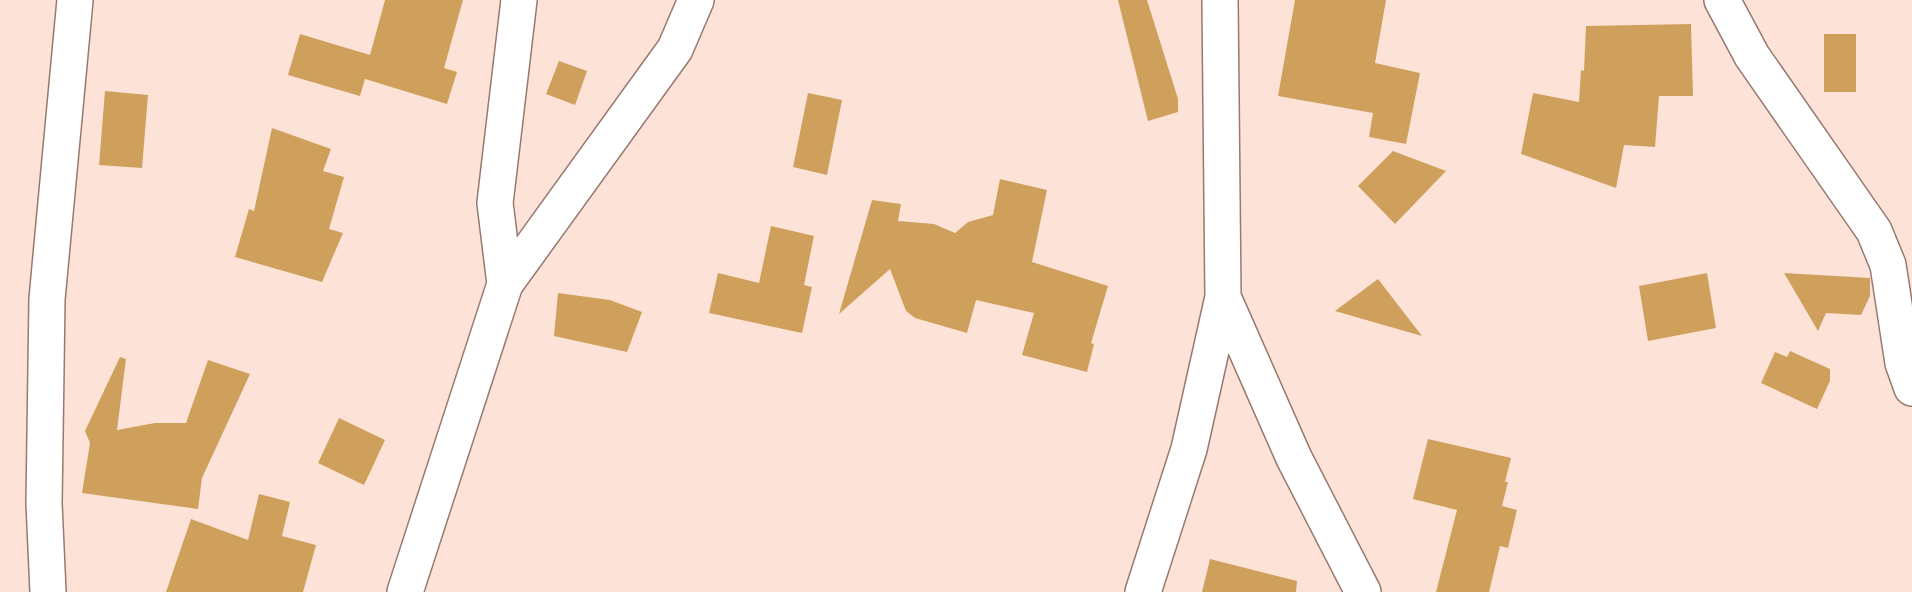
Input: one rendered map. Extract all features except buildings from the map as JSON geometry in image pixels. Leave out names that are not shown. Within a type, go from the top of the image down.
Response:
[{"type":"street","points":[[48,592],[44,503],[47,299],[75,0]]},
{"type":"street","points":[[505,284],[495,203],[519,0]]},
{"type":"street","points":[[405,592],[505,284],[675,48],[696,0]]},
{"type":"street","points":[[1143,592],[1189,449],[1223,297],[1220,0]]},
{"type":"street","points":[[1722,0],[1752,56],[1874,231],[1888,265],[1903,363],[1912,388]]},
{"type":"street","points":[[1223,297],[1294,458],[1363,592]]}]
